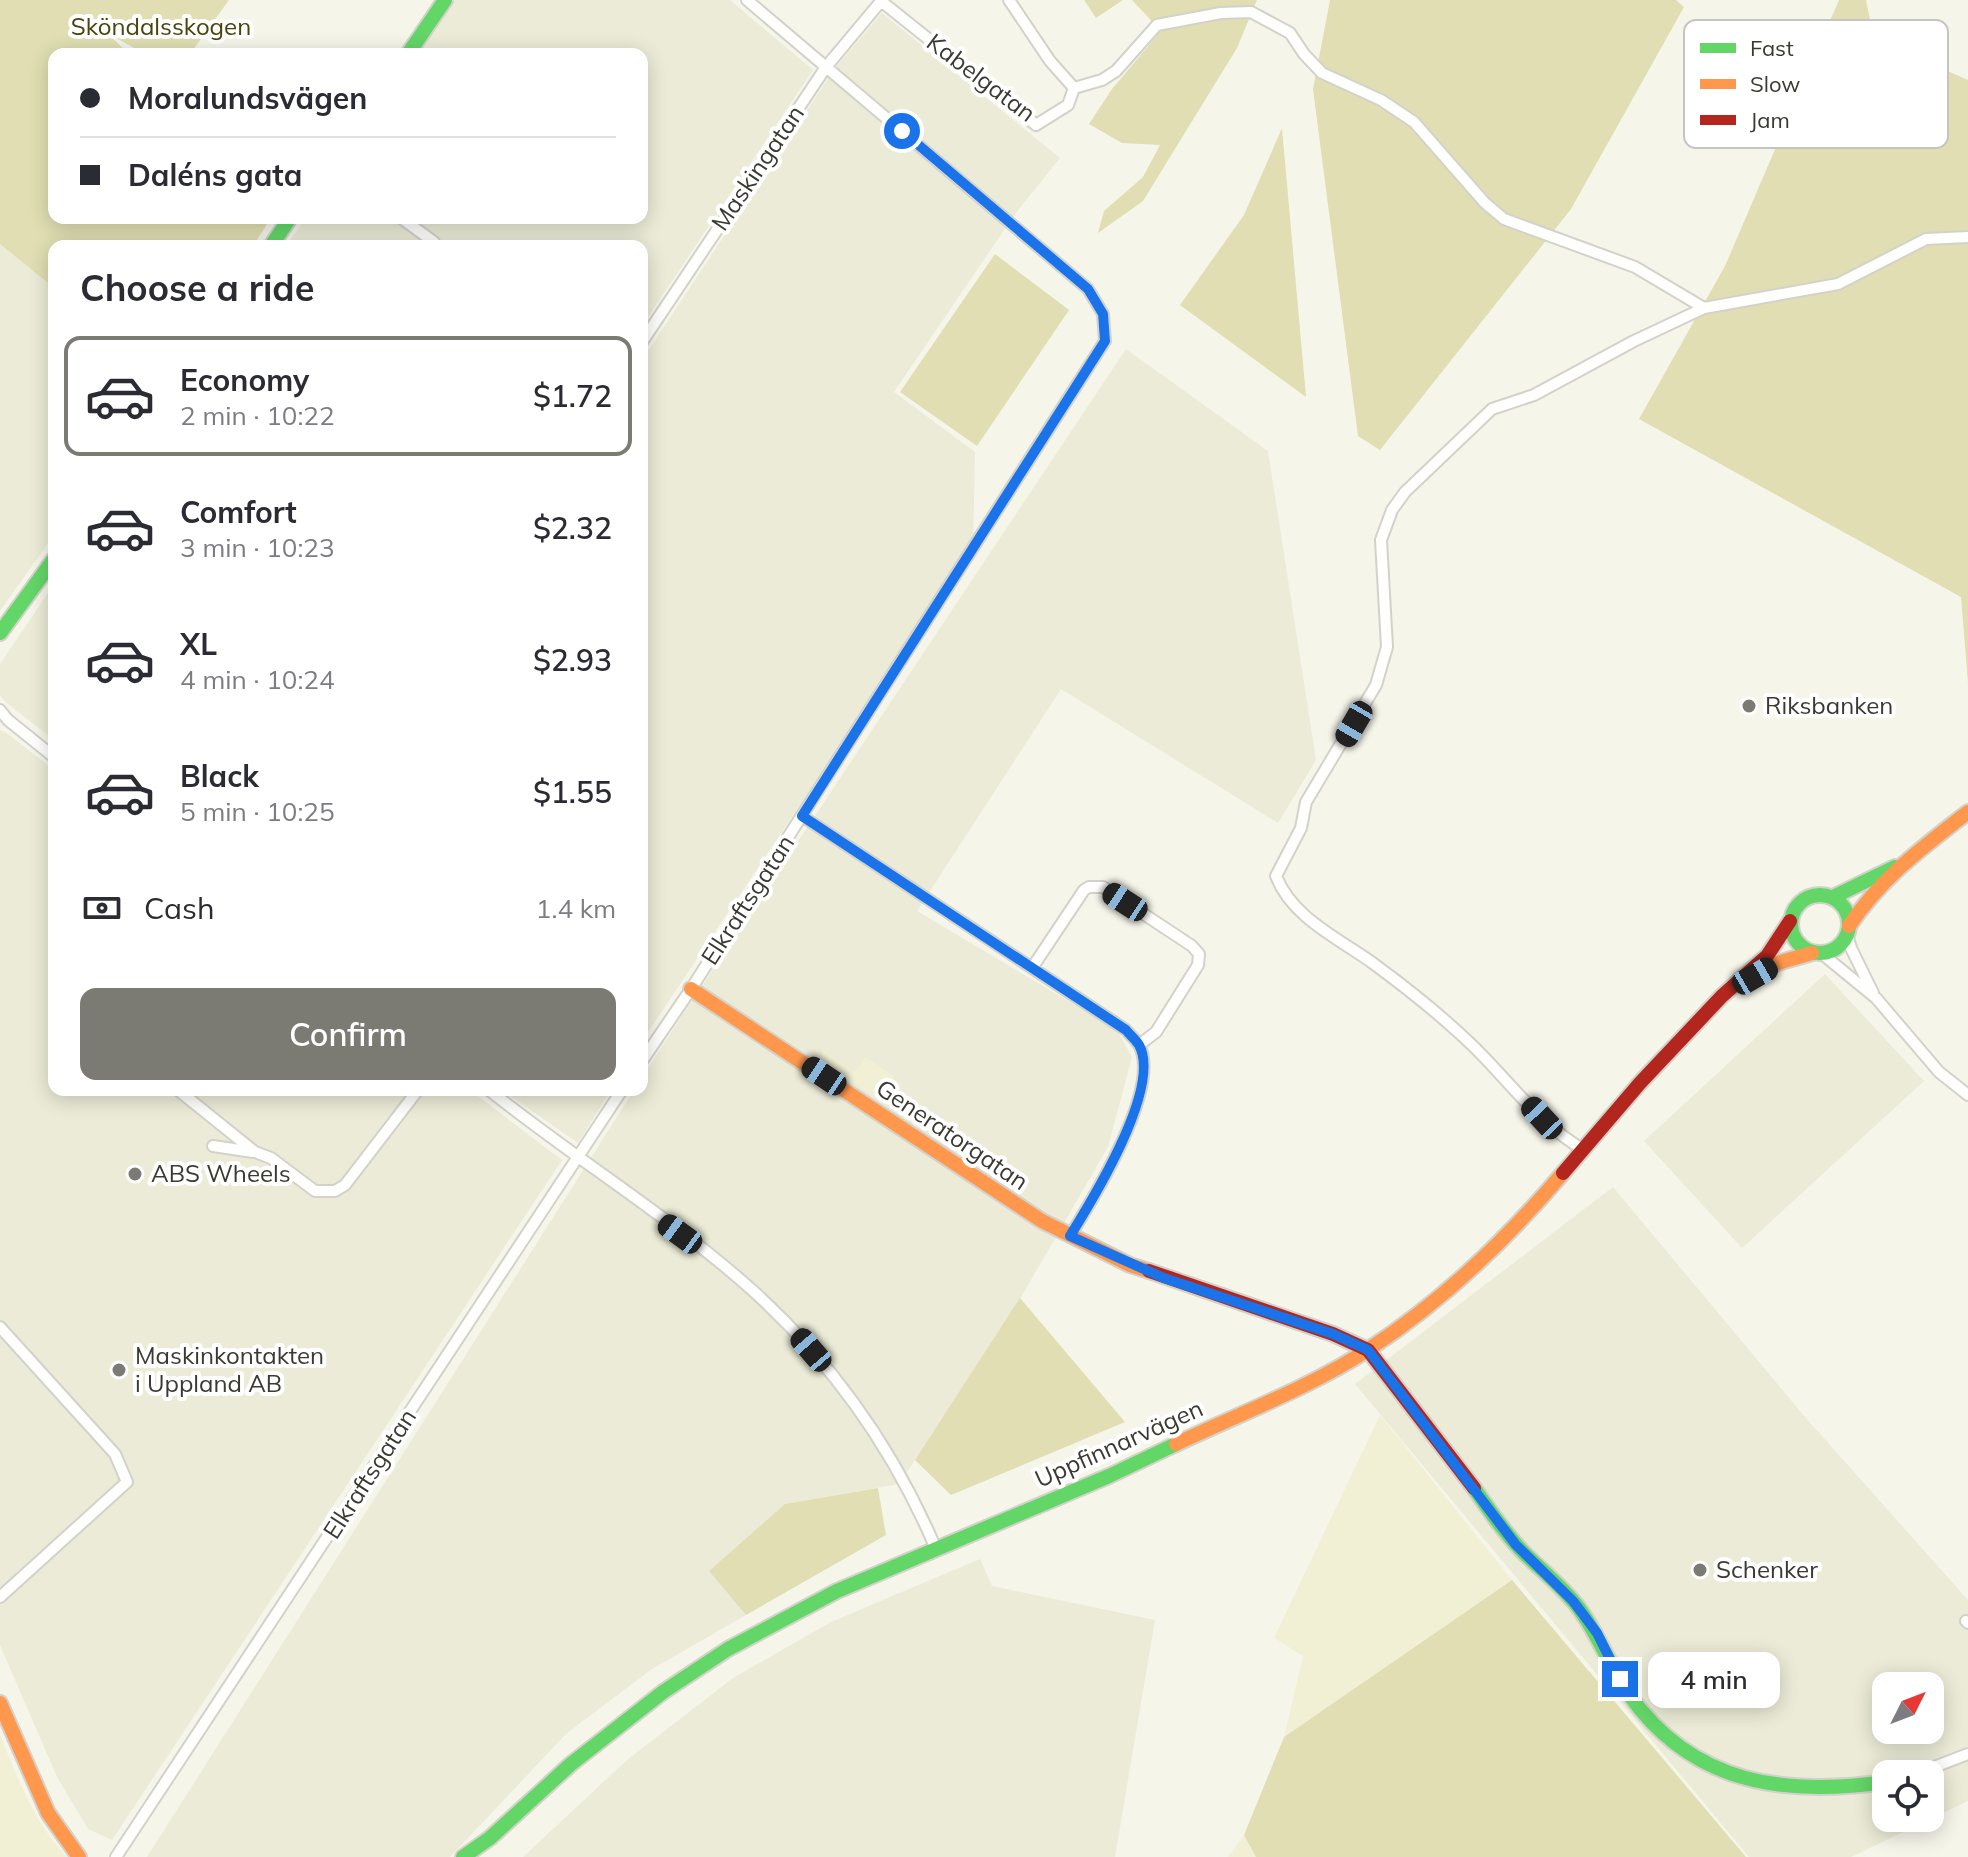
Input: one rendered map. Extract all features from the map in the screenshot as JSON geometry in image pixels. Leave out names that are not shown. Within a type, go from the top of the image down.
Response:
[{"type":"street","points":[[412,48],[445,0]]},
{"type":"street","points":[[747,0],[826,67]]},
{"type":"street","name":"Maskingatan","points":[[648,333],[826,67],[882,0]]},
{"type":"street","name":"Kabelgatan","points":[[882,0],[1036,125],[1068,105],[1074,88]]},
{"type":"street","points":[[1009,0],[1050,61],[1074,88],[1102,80],[1116,71],[1157,25],[1221,13],[1251,12],[1290,33],[1322,73],[1381,100],[1414,122],[1485,203],[1504,219],[1635,267],[1704,308]]},
{"type":"street","name":"Elkraftsgatan","points":[[648,1052],[1105,341],[1103,314],[1088,289],[826,67]]},
{"type":"street","points":[[409,224],[431,240]]},
{"type":"street","points":[[1584,1150],[1561,1137],[1472,1045],[1438,1015],[1376,965],[1310,920],[1282,891],[1276,876],[1301,828],[1306,802],[1376,685],[1387,647],[1381,540],[1392,510],[1405,492],[1492,409],[1534,395],[1634,341],[1704,308],[1838,284],[1926,239],[1968,237]]},
{"type":"street","points":[[0,633],[48,567]]},
{"type":"street","points":[[0,710],[4,719],[48,752]]},
{"type":"street","points":[[1816,953],[1839,946],[1862,907],[1902,863],[1968,812]]},
{"type":"street","points":[[802,816],[1126,1030],[1139,1045],[1143,1061],[1142,1078],[1122,1143],[1070,1236]]},
{"type":"street","points":[[1833,897],[1902,863]]},
{"type":"street","points":[[1032,968],[1089,887],[1103,887],[1192,946],[1199,954],[1198,965],[1156,1032],[1139,1045]]},
{"type":"street","points":[[1876,998],[1851,948],[1848,914],[1842,904],[1822,894],[1800,901],[1790,921],[1797,943],[1816,953],[1876,998],[1939,1072],[1968,1095]]},
{"type":"street","name":"Uppfinnarvägen","points":[[463,1857],[490,1838],[594,1745],[694,1670],[806,1606],[1109,1476],[1316,1378],[1368,1350],[1455,1285],[1521,1223],[1640,1083],[1722,996],[1767,956],[1790,921]]},
{"type":"street","name":"Uppfinnarvägen","points":[[1708,1013],[1764,970],[1799,955],[1816,953]]},
{"type":"street","name":"Generatorgatan","points":[[691,989],[977,1179],[1070,1236],[1164,1278],[1333,1334],[1368,1350]]},
{"type":"street","points":[[185,1096],[255,1152]]},
{"type":"street","points":[[213,1146],[255,1152],[271,1158],[315,1191],[335,1191],[345,1185],[413,1096]]},
{"type":"street","points":[[497,1096],[709,1255],[790,1326],[850,1398],[882,1444],[918,1507],[936,1549]]},
{"type":"street","name":"Elkraftsgatan","points":[[116,1857],[618,1096]]},
{"type":"street","points":[[0,1327],[115,1454],[127,1482],[0,1597]]},
{"type":"street","points":[[1368,1350],[1516,1545],[1573,1601],[1597,1633],[1629,1696],[1650,1722],[1673,1743],[1722,1772],[1777,1788],[1832,1788],[1872,1784]]},
{"type":"street","points":[[0,1703],[48,1813],[79,1857]]},
{"type":"street","points":[[1944,1763],[1968,1754]]},
{"type":"street","name":"Uppfinnarvägen","points":[[478,1857],[490,1838]]},
{"type":"shaded area","points":[[455,0],[730,0],[813,70],[648,317],[648,240],[290,240],[302,224],[648,224],[648,48],[422,48]]},
{"type":"shaded area","points":[[882,13],[1060,158],[1015,214],[894,392],[975,452],[973,546],[885,672],[648,1032],[648,351],[835,68]]},
{"type":"shaded area","points":[[0,244],[48,283],[48,543],[0,611]]},
{"type":"shaded area","points":[[1126,349],[1268,451],[1316,760],[1278,823],[1061,689],[917,911],[1117,1030],[1132,1057],[1108,1147],[1010,1316],[899,1484],[785,1504],[709,1571],[746,1615],[652,1669],[567,1733],[450,1857],[147,1857],[630,1096],[648,1096],[648,1069]]},
{"type":"shaded area","points":[[48,593],[48,735],[4,701],[0,695],[0,664]]},
{"type":"shaded area","points":[[0,730],[48,765],[48,1096],[478,1096],[562,1160],[112,1840],[88,1829],[57,1777],[0,1645]]},
{"type":"shaded area","points":[[1825,974],[1924,1081],[1742,1248],[1644,1141]]},
{"type":"shaded area","points":[[823,1050],[855,1072],[865,1057],[895,1077],[886,1091],[917,1112],[921,1108],[928,1112],[921,1123],[916,1123],[820,1062]]},
{"type":"shaded area","points":[[511,1096],[607,1096],[578,1143]]},
{"type":"shaded area","points":[[1613,1187],[1805,1417],[1968,1600],[1968,1801],[1944,1812],[1944,1760],[1872,1760],[1872,1832],[1903,1832],[1851,1857],[1749,1857],[1355,1384]]},
{"type":"shaded area","points":[[1380,1415],[1512,1580],[1284,1737],[1303,1656],[1274,1638]]},
{"type":"shaded area","points":[[980,1559],[992,1586],[1155,1620],[1115,1857],[523,1857],[627,1760],[733,1678],[831,1622]]},
{"type":"shaded area","points":[[0,1734],[37,1816],[67,1857],[0,1857]]},
{"type":"shaded area","points":[[1244,1835],[1256,1857],[1228,1857]]},
{"type":"green space","name":"Sköndalsskogen","points":[[0,0],[229,0],[194,48],[134,48],[107,33],[123,48],[48,48],[48,224],[267,224],[257,240],[48,240],[48,283],[0,244]]},
{"type":"green space","points":[[1084,0],[1123,0],[1096,18]]},
{"type":"green space","points":[[1132,0],[1257,0],[1237,48],[1143,201],[1098,233],[1104,211],[1143,177],[1160,145],[1122,143],[1089,124],[1112,89],[1161,31]]},
{"type":"green space","points":[[1330,0],[1676,0],[1684,7],[1571,209],[1380,450],[1358,436],[1313,89]]},
{"type":"green space","points":[[1839,0],[1866,0],[1870,20],[1830,20]]},
{"type":"green space","points":[[1948,71],[1968,80],[1968,683],[1961,597],[1639,419],[1725,266],[1776,148],[1948,148]]},
{"type":"green space","points":[[1282,128],[1306,397],[1180,305],[1244,215]]},
{"type":"green space","points":[[995,254],[1069,310],[977,446],[900,392]]},
{"type":"green space","points":[[1020,1298],[1125,1422],[951,1495],[915,1460]]},
{"type":"green space","points":[[878,1488],[886,1535],[746,1615],[709,1571],[785,1504]]},
{"type":"green space","points":[[1512,1580],[1746,1857],[1256,1857],[1244,1835],[1284,1737]]},
{"type":"traffic: fast","points":[[412,48],[445,0]]},
{"type":"traffic: fast","points":[[275,240],[286,224]]},
{"type":"traffic: fast","points":[[0,633],[48,567]]},
{"type":"traffic: fast","points":[[1833,897],[1895,867]]},
{"type":"traffic: fast","points":[[1820,895],[1841,903],[1849,924],[1841,945],[1820,953],[1799,945],[1791,924],[1799,903],[1820,895]]},
{"type":"traffic: fast","points":[[463,1857],[490,1838],[571,1764],[663,1692],[728,1649],[837,1591],[1109,1476],[1176,1444]]},
{"type":"traffic: fast","points":[[1474,1488],[1515,1544],[1578,1607],[1630,1696],[1655,1726],[1683,1749],[1712,1766],[1744,1778],[1812,1787],[1872,1784]]},
{"type":"traffic: slow","points":[[1849,926],[1889,878],[1968,812]]},
{"type":"traffic: slow","points":[[1752,978],[1774,964],[1812,953]]},
{"type":"traffic: slow","points":[[691,989],[1042,1221],[1130,1265],[1149,1271]]},
{"type":"traffic: slow","points":[[1176,1444],[1323,1376],[1369,1349],[1448,1290],[1519,1222],[1563,1173]]},
{"type":"traffic: slow","points":[[0,1703],[48,1813],[79,1857]]},
{"type":"traffic: jam","points":[[1563,1173],[1640,1083],[1722,996],[1767,956],[1790,921]]},
{"type":"traffic: jam","points":[[1149,1271],[1333,1334],[1368,1350],[1474,1488]]},
{"type":"place","name":"Riksbanken","points":[[1749,706]]},
{"type":"place","name":"ABS Wheels","points":[[135,1174]]},
{"type":"place","name":"Maskinkontakten i Uppland AB","points":[[119,1370]]},
{"type":"place","name":"Schenker","points":[[1700,1570]]},
{"type":"route","points":[[902,131],[1088,289],[1103,314],[1105,341],[802,816],[1126,1030],[1139,1045],[1143,1061],[1142,1078],[1122,1143],[1070,1236],[1130,1265],[1333,1334],[1368,1350],[1516,1545],[1544,1569],[1573,1601],[1597,1633],[1620,1679]]}]
